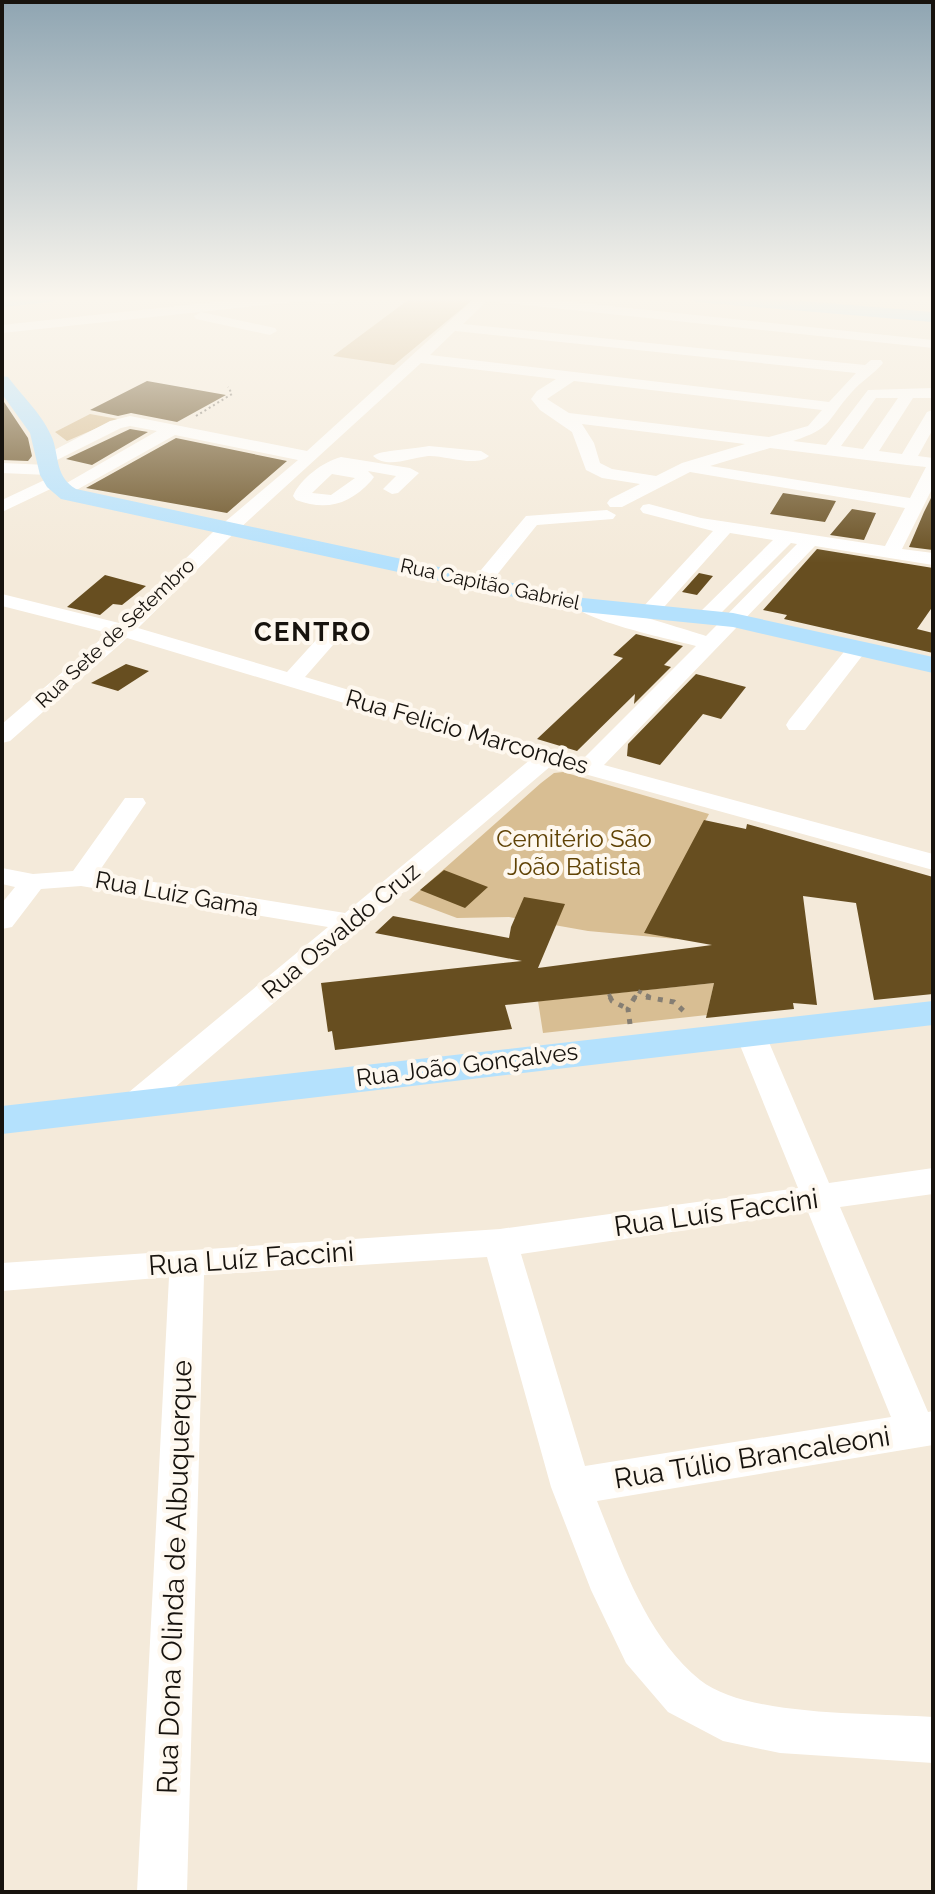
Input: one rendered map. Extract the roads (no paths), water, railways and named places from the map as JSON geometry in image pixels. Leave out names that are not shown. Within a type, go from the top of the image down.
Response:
[{"type":"main road","points":[[5,385],[42,435],[52,476]]},
{"type":"main road","name":"Rua Capitão Gabriel","points":[[52,476],[228,529],[583,605],[733,620],[933,665]]},
{"type":"main road","name":"Rua João Gonçalves","points":[[2,1120],[933,1013]]},
{"type":"street","name":"Rua Sete de Setembro","points":[[2,736],[122,631],[228,529],[388,385]]},
{"type":"street","points":[[556,385],[542,394],[539,399],[542,404],[566,417],[582,432],[595,470],[635,505]]},
{"type":"street","points":[[644,385],[833,407]]},
{"type":"street","points":[[635,505],[688,467],[814,429],[853,385]]},
{"type":"street","points":[[830,450],[868,396],[878,391],[933,393]]},
{"type":"street","points":[[868,455],[909,392]]},
{"type":"street","points":[[907,460],[933,415]]},
{"type":"street","points":[[566,417],[933,463]]},
{"type":"street","points":[[2,507],[52,476],[122,422],[313,454],[395,457],[429,451],[481,456]]},
{"type":"street","points":[[2,468],[52,476],[173,429]]},
{"type":"street","points":[[289,477],[320,477],[337,463],[347,462],[410,473],[392,489]]},
{"type":"street","points":[[688,467],[915,504]]},
{"type":"street","points":[[891,552],[933,470]]},
{"type":"street","points":[[481,582],[532,520],[635,505],[726,527],[933,559]]},
{"type":"street","points":[[649,612],[726,527]]},
{"type":"street","points":[[706,617],[786,537]]},
{"type":"street","points":[[588,768],[810,541]]},
{"type":"street","name":"Rua Felicio Marcondes","points":[[2,600],[122,631],[548,757],[932,861]]},
{"type":"street","points":[[583,605],[600,613],[709,643]]},
{"type":"street","points":[[291,680],[333,633]]},
{"type":"street","points":[[797,725],[858,647]]},
{"type":"street","name":"Rua Osvaldo Cruz","points":[[134,1105],[548,757]]},
{"type":"street","points":[[81,878],[134,803]]},
{"type":"street","name":"Rua Luiz Gama","points":[[2,876],[33,882],[81,878],[352,923]]},
{"type":"street","points":[[2,921],[33,882]]},
{"type":"street","points":[[750,1033],[924,1429]]},
{"type":"street","name":"Rua Luís Faccini","points":[[500,1243],[933,1181]]},
{"type":"street","points":[[500,1243],[571,1487],[612,1590],[642,1648],[684,1696],[723,1718],[780,1730],[933,1740]]},
{"type":"street","name":"Rua Luíz Faccini","points":[[2,1277],[500,1243]]},
{"type":"street","name":"Rua Dona Olinda de Albuquerque","points":[[162,1892],[187,1262]]},
{"type":"street","name":"Rua Túlio Brancaleoni","points":[[571,1487],[924,1429]]},
{"type":"district","name":"CENTRO","points":[[313,632]]},
{"type":"park label","name":"Cemitério São João Batista","points":[[574,853]]}]
